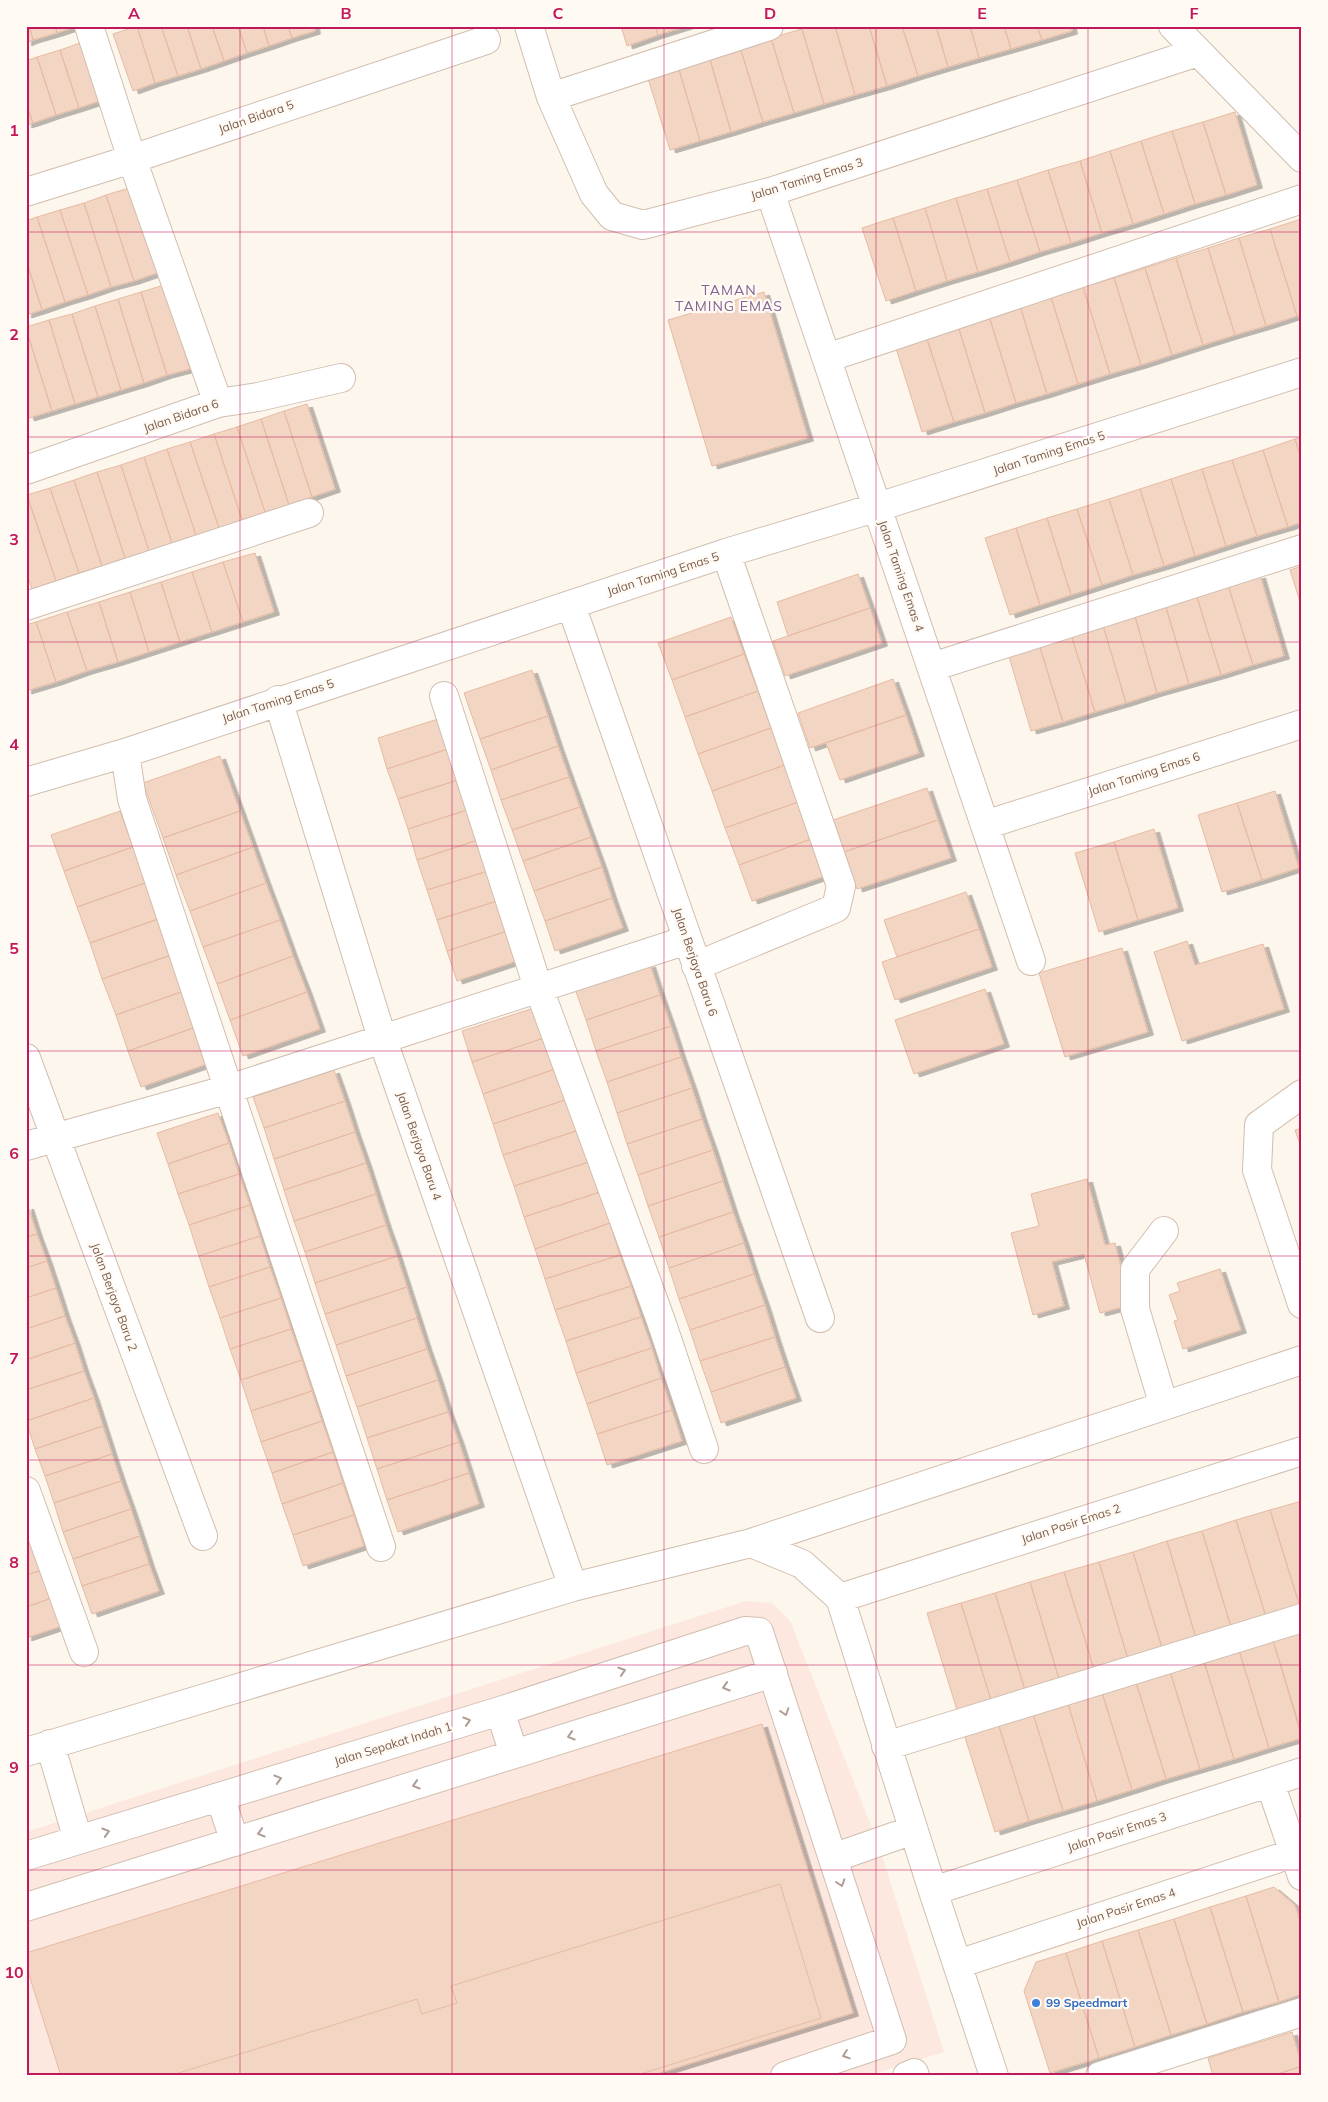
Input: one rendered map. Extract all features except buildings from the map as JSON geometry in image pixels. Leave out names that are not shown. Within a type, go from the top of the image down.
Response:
[{"type":"street","points":[[89,26],[132,159],[218,403]]},
{"type":"street","name":"Jalan Taming Emas 3","points":[[529,26],[551,97],[594,194],[612,216],[643,225],[770,192],[1198,52]]},
{"type":"street","points":[[551,97],[769,26]]},
{"type":"street","points":[[1173,26],[1302,158]]},
{"type":"street","name":"Jalan Bidara 5","points":[[26,192],[132,159],[486,40]]},
{"type":"street","name":"Jalan Taming Emas 4","points":[[770,192],[1031,961]]},
{"type":"street","points":[[827,358],[1302,199]]},
{"type":"street","name":"Jalan Taming Emas 5","points":[[26,782],[125,752],[726,553],[878,507],[1302,372]]},
{"type":"street","name":"Jalan Bidara 6","points":[[26,470],[218,403],[258,397],[341,378]]},
{"type":"street","points":[[26,606],[309,513]]},
{"type":"street","points":[[932,667],[1302,549]]},
{"type":"street","points":[[696,966],[836,908],[841,886],[726,553]]},
{"type":"street","name":"Jalan Berjaya Baru 6","points":[[571,605],[820,1318]]},
{"type":"street","points":[[444,696],[538,987],[658,1312],[704,1449]]},
{"type":"street","name":"Jalan Berjaya Baru 4","points":[[278,700],[382,1038],[573,1587]]},
{"type":"street","name":"Jalan Taming Emas 6","points":[[985,825],[1302,724]]},
{"type":"street","points":[[125,752],[132,800],[381,1547]]},
{"type":"street","points":[[26,1146],[229,1089],[687,940]]},
{"type":"street","name":"Jalan Berjaya Baru 2","points":[[26,1058],[203,1536]]},
{"type":"street","points":[[1302,1094],[1259,1125],[1257,1170],[1302,1304]]},
{"type":"street","points":[[1164,1232],[1135,1269],[1135,1309],[1164,1406]]},
{"type":"street","points":[[78,1840],[38,1748],[573,1587],[751,1543],[1302,1360]]},
{"type":"street","name":"Jalan Pasir Emas 2","points":[[840,1598],[1302,1451]]},
{"type":"street","points":[[26,1491],[84,1652]]},
{"type":"street","points":[[751,1543],[802,1564],[840,1598],[913,1830],[994,2076]]},
{"type":"street","points":[[886,1746],[1302,1618]]},
{"type":"street","name":"Jalan Sepakat Indah 1","points":[[26,1856],[500,1711],[745,1631],[759,1632],[773,1673]]},
{"type":"street","points":[[26,1908],[773,1673],[892,2040],[785,2076]]},
{"type":"street","points":[[500,1711],[514,1754]]},
{"type":"street","name":"Jalan Pasir Emas 3","points":[[933,1891],[1302,1772]]},
{"type":"street","points":[[1270,1783],[1298,1864]]},
{"type":"street","points":[[220,1797],[235,1842]]},
{"type":"street","points":[[833,1858],[913,1830]]},
{"type":"street","name":"Jalan Pasir Emas 4","points":[[958,1964],[1298,1864]]},
{"type":"street","points":[[1100,2076],[1302,2012]]},
{"type":"street","points":[[907,2076],[914,2073],[915,2076]]},
{"type":"shaded area","points":[[746,1601],[772,1603],[790,1621],[878,1843],[944,2052],[867,2076],[26,2076],[26,1832]]},
{"type":"place","name":"99 Speedmart","points":[[1036,2003]]},
{"type":"district","name":"TAMAN TAMING EMAS","points":[[729,298]]}]
